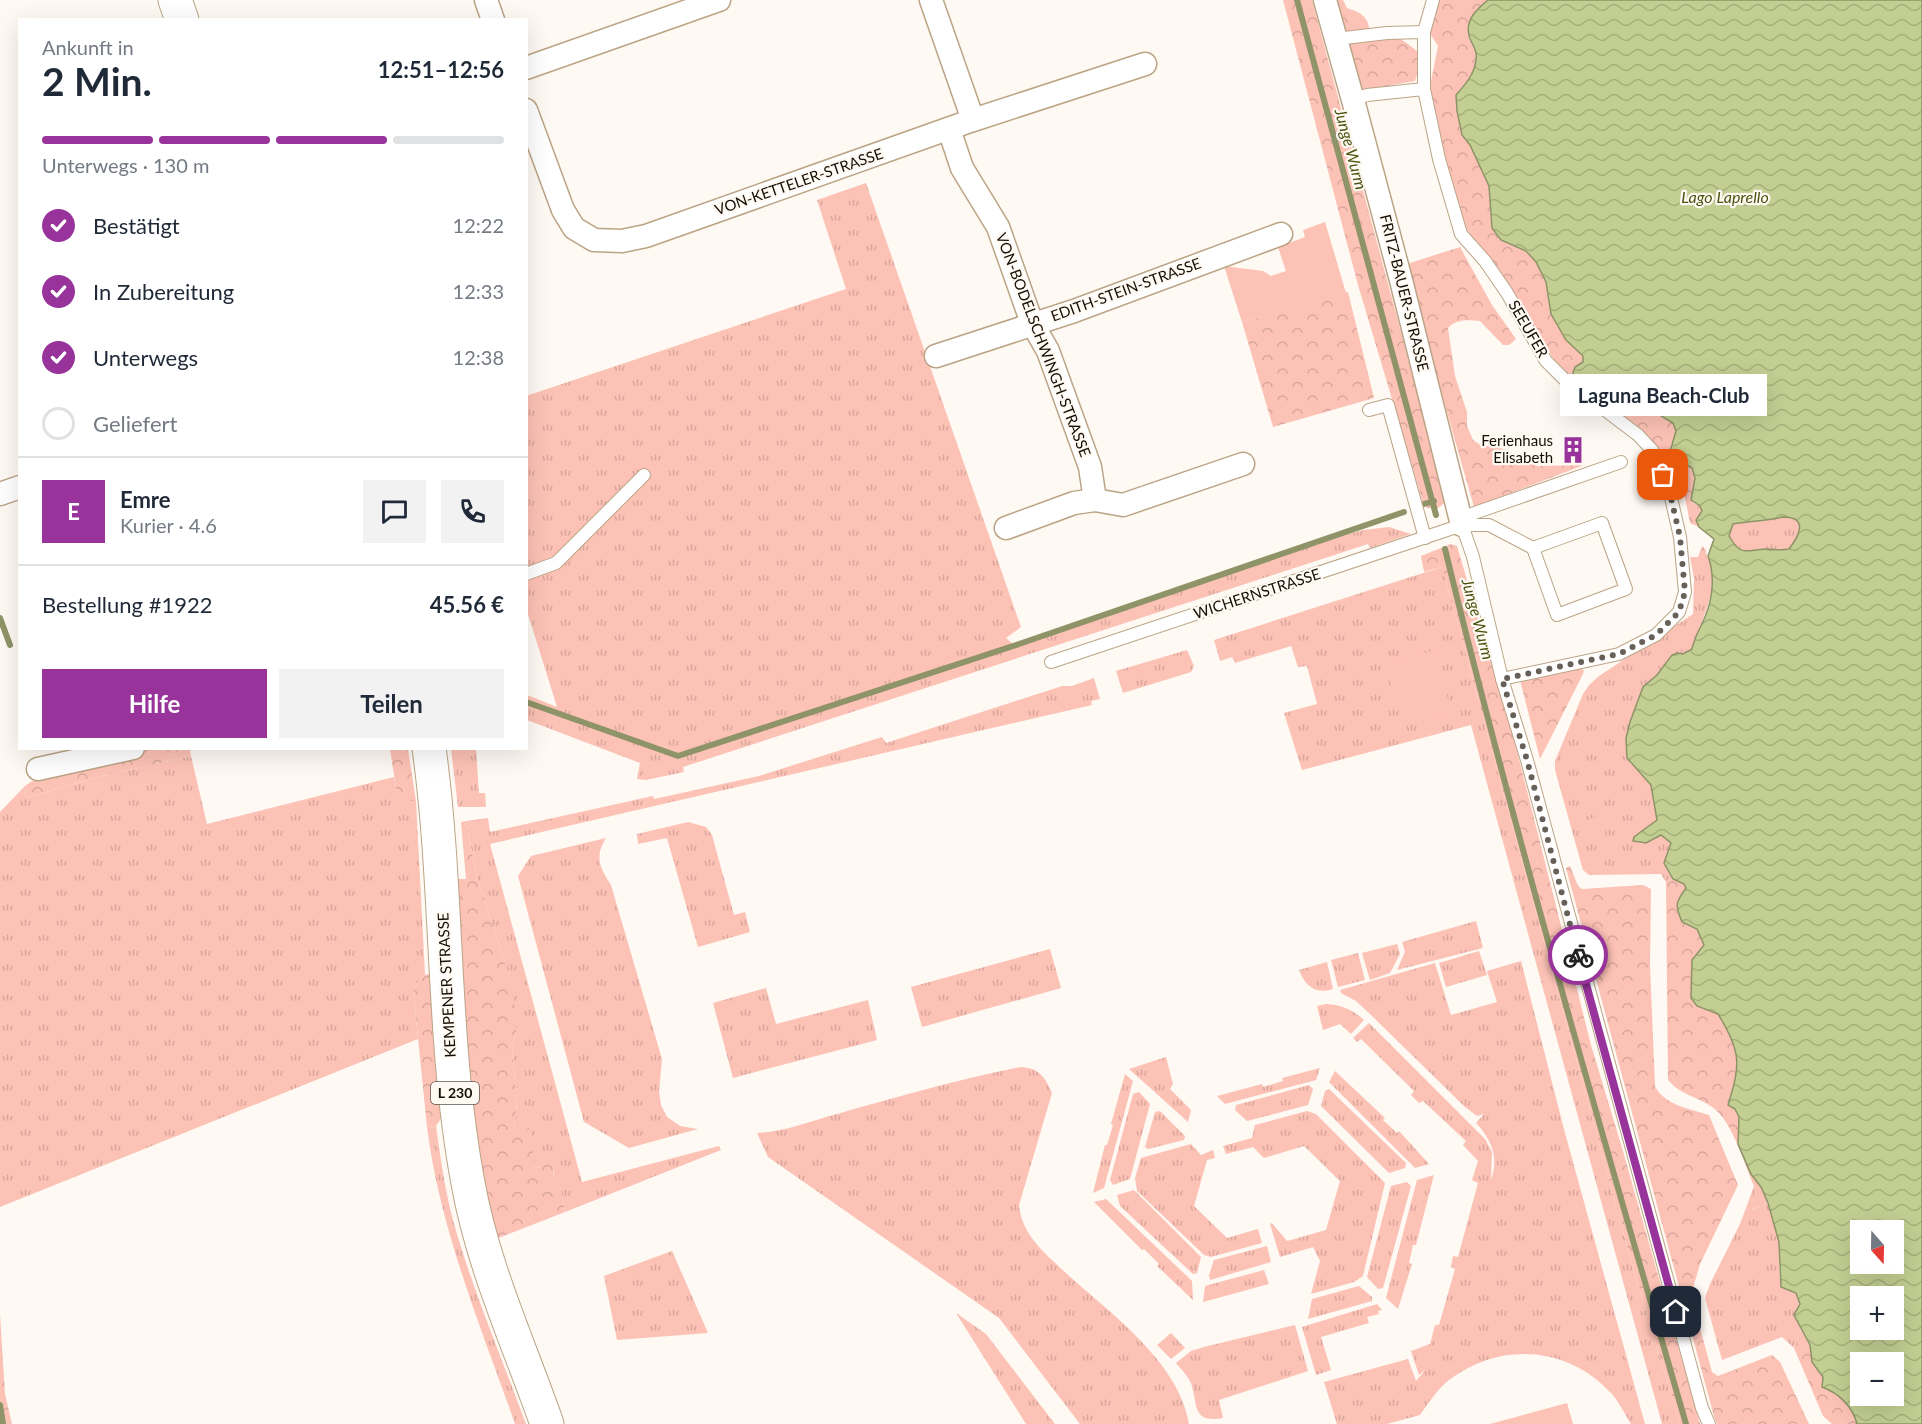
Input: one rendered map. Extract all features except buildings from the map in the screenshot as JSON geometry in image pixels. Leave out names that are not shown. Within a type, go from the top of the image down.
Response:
[{"type":"main road","points":[[175,0],[181,18]]},
{"type":"main road","name":"KEMPENER STRASSE","points":[[429,750],[436,803],[453,1069],[468,1184],[497,1293],[547,1424]]},
{"type":"street","points":[[486,0],[492,18]]},
{"type":"street","points":[[528,67],[719,0]]},
{"type":"street","points":[[931,0],[973,120]]},
{"type":"street","name":"FRITZ-BAUER-STRASSE","points":[[1325,0],[1353,100],[1461,522]]},
{"type":"street","name":"VON-KETTELER-STRASSE","points":[[528,115],[563,210],[574,228],[594,240],[621,242],[646,236],[973,120],[1144,64]]},
{"type":"street","name":"VON-BODELSCHWINGH-STRASSE","points":[[949,129],[962,168],[998,227],[1032,323],[1048,351],[1089,467],[1095,500]]},
{"type":"street","name":"EDITH-STEIN-STRASSE","points":[[936,356],[1074,311],[1281,234]]},
{"type":"street","points":[[1006,528],[1074,503],[1095,500],[1123,505],[1243,464]]},
{"type":"street","points":[[0,494],[18,487]]},
{"type":"street","points":[[38,769],[124,750]]},
{"type":"lane","name":"SEEUFER","points":[[1433,0],[1424,32],[1424,89],[1439,159],[1461,234],[1485,261],[1508,293],[1546,361],[1564,379],[1623,423],[1652,450],[1669,489],[1680,537],[1685,592],[1679,612],[1656,635],[1619,654],[1502,679]]},
{"type":"lane","points":[[1336,39],[1387,33],[1424,32]]},
{"type":"lane","points":[[1353,100],[1367,94],[1424,89]]},
{"type":"lane","points":[[1369,410],[1388,405],[1425,538]]},
{"type":"lane","points":[[1461,522],[1621,462]]},
{"type":"lane","points":[[528,573],[556,563],[644,475]]},
{"type":"lane","points":[[1461,522],[1489,525],[1533,548],[1557,615],[1626,590],[1602,523],[1533,548]]},
{"type":"lane","name":"FRITZ-BAUER-STRASSE","points":[[1461,522],[1473,557],[1502,679],[1527,760],[1702,1408],[1709,1424]]},
{"type":"lane","name":"WICHERNSTRASSE","points":[[1051,662],[1425,538],[1461,522]]},
{"type":"green space","points":[[1283,0],[1312,0],[1447,496],[1447,501],[1438,508],[1427,508],[1423,503],[1358,285]]},
{"type":"green space","points":[[1335,0],[1343,0],[1347,8],[1363,15],[1370,31],[1344,35]]},
{"type":"green space","points":[[1439,0],[1488,0],[1477,11],[1469,25],[1469,36],[1475,51],[1475,65],[1456,95],[1462,135],[1470,145],[1489,186],[1492,228],[1501,240],[1526,251],[1536,262],[1546,282],[1551,314],[1566,340],[1583,356],[1583,362],[1576,367],[1575,378],[1593,379],[1605,376],[1622,379],[1661,416],[1673,423],[1676,431],[1671,446],[1673,456],[1687,464],[1693,472],[1693,503],[1700,506],[1703,511],[1696,519],[1699,527],[1690,523],[1684,493],[1656,447],[1642,430],[1594,400],[1556,363],[1512,291],[1465,227],[1453,193],[1430,86],[1438,46],[1429,32]]},
{"type":"green space","points":[[1396,36],[1419,54],[1420,64],[1415,81],[1359,91],[1346,44],[1354,40]]},
{"type":"green space","points":[[866,183],[1021,627],[1006,638],[1014,645],[1129,608],[1277,554],[1363,530],[1389,527],[1411,534],[1370,548],[1368,544],[683,767],[684,772],[646,780],[637,779],[640,763],[528,720],[528,695],[557,707],[528,614],[528,395],[846,289],[817,200]]},
{"type":"green space","points":[[1325,222],[1346,293],[1242,322],[1224,266],[1263,271],[1271,276],[1286,271],[1278,247],[1305,237],[1303,230]]},
{"type":"green space","points":[[1460,247],[1492,305],[1516,339],[1509,345],[1503,345],[1480,321],[1467,320],[1448,328],[1455,376],[1467,412],[1467,426],[1473,440],[1482,446],[1496,446],[1510,452],[1517,460],[1538,466],[1584,465],[1474,507],[1407,272],[1410,263]]},
{"type":"green space","points":[[1348,292],[1374,398],[1273,427],[1242,322]]},
{"type":"green space","points":[[1783,517],[1796,520],[1800,528],[1789,549],[1742,551],[1729,536],[1733,524]]},
{"type":"green space","points":[[1451,544],[1457,546],[1516,747],[1591,1045],[1700,1424],[1680,1424],[1633,1268],[1442,567],[1424,572],[1421,556]]},
{"type":"green space","points":[[1702,546],[1712,566],[1713,580],[1709,602],[1692,649],[1683,654],[1677,653],[1657,676],[1643,687],[1626,738],[1626,748],[1631,764],[1651,785],[1658,820],[1639,833],[1646,843],[1661,835],[1672,842],[1664,863],[1673,879],[1666,882],[1661,874],[1589,875],[1583,870],[1555,770],[1555,761],[1583,694],[1589,685],[1693,614],[1694,578],[1690,557],[1698,557]]},
{"type":"green space","points":[[1442,567],[1633,1268],[1680,1424],[1662,1424],[1471,725],[1302,770],[1284,713],[1317,704],[1307,666],[1298,667],[1291,646],[1235,663],[1232,657],[1220,661],[1214,640]]},
{"type":"green space","points":[[1187,650],[1194,666],[1191,672],[1123,693],[1116,671]]},
{"type":"green space","points":[[1435,650],[1452,714],[1403,727],[1385,664]]},
{"type":"green space","points":[[1581,667],[1584,671],[1582,676],[1540,759],[1520,680]]},
{"type":"green space","points":[[1094,678],[1100,699],[1091,701],[1092,705],[490,844],[582,1182],[719,1146],[721,1150],[565,1212],[560,1186],[554,1179],[553,1164],[541,1168],[534,1167],[532,1157],[514,1129],[517,1103],[512,1048],[516,1032],[508,972],[477,878],[466,821],[488,818],[490,832],[653,796],[654,799],[759,776],[882,737],[886,743],[1062,686],[1072,686]]},
{"type":"green space","points":[[144,750],[190,750],[191,756],[98,777],[26,798],[25,786],[37,778],[84,762]]},
{"type":"green space","points":[[390,750],[408,750],[416,801],[403,801],[397,795]]},
{"type":"green space","points":[[451,750],[476,750],[479,793],[485,793],[486,807],[458,807]]},
{"type":"green space","points":[[191,756],[207,824],[394,777],[399,795],[416,801],[425,975],[413,988],[418,1039],[0,1207],[0,812],[25,786],[26,798],[98,777]]},
{"type":"green space","points":[[1614,806],[1618,822],[1603,826],[1606,836],[1585,844],[1578,823],[1596,817],[1598,810]]},
{"type":"green space","points":[[466,821],[477,878],[508,972],[516,1014],[516,1032],[512,1048],[517,1103],[514,1129],[516,1131],[520,1126],[526,1125],[532,1133],[534,1167],[541,1168],[549,1162],[553,1164],[554,1179],[560,1186],[565,1212],[496,1239],[470,1119],[453,879],[466,879],[461,822]]},
{"type":"green space","points":[[688,822],[706,827],[712,835],[734,915],[745,912],[750,932],[698,947],[667,838],[638,844],[637,834]]},
{"type":"green space","points":[[606,838],[600,851],[600,862],[611,885],[662,1059],[659,1091],[661,1105],[667,1117],[680,1126],[698,1129],[629,1148],[584,1122],[518,876],[531,856]]},
{"type":"green space","points":[[1570,866],[1578,886],[1582,889],[1643,885],[1651,889],[1650,965],[1655,1086],[1671,1102],[1709,1115],[1738,1185],[1700,1264],[1691,1295],[1712,1372],[1718,1376],[1772,1355],[1780,1362],[1809,1424],[1717,1424],[1715,1420],[1566,868]]},
{"type":"green space","points":[[1673,879],[1684,884],[1686,888],[1681,895],[1704,945],[1692,969],[1693,990],[1701,1007],[1718,1014],[1735,1048],[1737,1067],[1728,1104],[1735,1109],[1739,1117],[1751,1174],[1761,1187],[1768,1203],[1751,1210],[1755,1193],[1754,1186],[1728,1126],[1711,1106],[1679,1090],[1668,1080],[1666,882]]},
{"type":"green space","points":[[1476,921],[1483,948],[1397,970],[1405,952],[1402,942]]},
{"type":"green space","points":[[1397,944],[1400,954],[1390,973],[1370,980],[1362,953]]},
{"type":"green space","points":[[1050,949],[1061,988],[922,1027],[911,987]]},
{"type":"green space","points":[[1479,951],[1487,975],[1446,987],[1439,963]]},
{"type":"green space","points":[[1358,953],[1365,980],[1338,987],[1331,960]]},
{"type":"green space","points":[[1521,961],[1565,1133],[1645,1424],[1631,1424],[1611,1393],[1594,1377],[1554,1358],[1533,1354],[1490,1359],[1469,1367],[1449,1380],[1433,1396],[1420,1415],[1387,1424],[1337,1424],[1324,1382],[1408,1359],[1416,1381],[1426,1369],[1419,1375],[1411,1351],[1430,1344],[1435,1325],[1439,1325],[1455,1269],[1451,1267],[1453,1256],[1458,1257],[1478,1183],[1472,1180],[1478,1161],[1463,1145],[1466,1141],[1423,1101],[1419,1103],[1411,1095],[1414,1091],[1361,1039],[1357,1042],[1353,1038],[1369,1023],[1485,1139],[1492,1152],[1491,1180],[1494,1164],[1494,1157],[1490,1143],[1476,1123],[1484,1114],[1477,1116],[1465,1107],[1371,1015],[1340,990],[1435,963],[1451,1015],[1497,1002],[1487,971]]},
{"type":"green space","points":[[1327,962],[1333,989],[1316,990],[1304,981],[1299,970]]},
{"type":"green space","points":[[431,973],[442,1117],[436,1126],[427,1127],[413,988],[425,975]]},
{"type":"green space","points":[[766,988],[776,1024],[868,1000],[877,1040],[733,1078],[713,1003]]},
{"type":"green space","points":[[1326,1004],[1347,1009],[1364,1020],[1351,1034],[1340,1024],[1323,1030],[1317,1006]]},
{"type":"green space","points":[[1166,1057],[1173,1084],[1170,1089],[1191,1110],[1188,1122],[1129,1069]]},
{"type":"green space","points":[[1021,1067],[1041,1074],[1052,1093],[1019,1205],[1025,1226],[1043,1252],[1122,1323],[1158,1360],[1183,1401],[1189,1424],[1080,1424],[999,1318],[768,1157],[757,1133],[787,1128],[975,1077]]},
{"type":"green space","points":[[1320,1068],[1316,1080],[1225,1104],[1217,1096],[1262,1084],[1263,1087],[1283,1081],[1282,1078]]},
{"type":"green space","points":[[1335,1071],[1385,1118],[1383,1120],[1397,1133],[1399,1131],[1429,1164],[1415,1168],[1329,1082]]},
{"type":"green space","points":[[1125,1074],[1133,1081],[1104,1188],[1093,1193],[1105,1145],[1107,1145],[1113,1125],[1111,1124]]},
{"type":"green space","points":[[1309,1085],[1313,1089],[1308,1105],[1247,1121],[1235,1110],[1236,1105]]},
{"type":"green space","points":[[1329,1089],[1406,1163],[1405,1168],[1389,1173],[1321,1106],[1325,1091]]},
{"type":"green space","points":[[1139,1092],[1150,1104],[1130,1179],[1113,1185],[1110,1180],[1133,1094]]},
{"type":"green space","points":[[1160,1111],[1185,1136],[1184,1140],[1148,1149],[1145,1147],[1155,1112]]},
{"type":"green space","points":[[1307,1111],[1316,1114],[1385,1183],[1363,1276],[1354,1282],[1311,1294],[1320,1261],[1313,1247],[1280,1257],[1270,1224],[1272,1223],[1287,1241],[1326,1230],[1340,1181],[1304,1146],[1264,1158],[1253,1147],[1226,1154],[1223,1146],[1252,1138],[1255,1125]]},
{"type":"green space","points":[[436,1126],[447,1194],[464,1258],[526,1424],[515,1424],[463,1278],[441,1203],[433,1165],[427,1127]]},
{"type":"green space","points":[[1191,1144],[1201,1155],[1213,1150],[1215,1158],[1207,1160],[1194,1206],[1227,1238],[1258,1229],[1262,1243],[1211,1257],[1204,1255],[1137,1191],[1135,1178],[1141,1158]]},
{"type":"green space","points":[[1434,1175],[1416,1245],[1413,1245],[1409,1263],[1412,1264],[1398,1309],[1386,1298],[1417,1180]]},
{"type":"green space","points":[[1407,1182],[1411,1186],[1383,1288],[1378,1289],[1367,1277],[1391,1186]]},
{"type":"green space","points":[[1754,1186],[1752,1210],[1768,1203],[1779,1242],[1779,1271],[1782,1287],[1796,1293],[1800,1304],[1795,1315],[1801,1330],[1794,1348],[1782,1337],[1722,1360],[1705,1298],[1740,1224]]},
{"type":"green space","points":[[1134,1190],[1201,1257],[1197,1273],[1193,1274],[1120,1206],[1117,1195]]},
{"type":"green space","points":[[1106,1199],[1192,1281],[1193,1300],[1094,1202]]},
{"type":"green space","points":[[1267,1246],[1271,1262],[1210,1280],[1209,1275],[1214,1260]]},
{"type":"green space","points":[[672,1251],[708,1333],[617,1340],[604,1276]]},
{"type":"green space","points":[[1264,1270],[1269,1284],[1203,1302],[1205,1286]]},
{"type":"green space","points":[[1359,1286],[1372,1297],[1372,1301],[1308,1319],[1312,1299]]},
{"type":"green space","points":[[1377,1304],[1382,1310],[1378,1311],[1379,1314],[1367,1317],[1369,1323],[1321,1337],[1331,1370],[1316,1375],[1302,1327]]},
{"type":"green space","points":[[956,1313],[986,1334],[1055,1424],[1026,1424]]},
{"type":"green space","points":[[0,1314],[5,1394],[12,1424],[0,1424]]},
{"type":"green space","points":[[1295,1325],[1308,1371],[1219,1400],[1223,1418],[1205,1418],[1201,1415],[1191,1383],[1176,1363],[1191,1351]]},
{"type":"green space","points":[[1801,1330],[1810,1345],[1812,1362],[1823,1377],[1822,1387],[1844,1401],[1857,1424],[1832,1424],[1823,1416],[1794,1348]]},
{"type":"green space","points":[[1171,1333],[1185,1348],[1171,1359],[1157,1345]]},
{"type":"green space","points":[[1567,1403],[1573,1424],[1490,1424]]},
{"type":"water","name":"Lago Laprello","points":[[1488,0],[1922,0],[1922,1424],[1857,1424],[1844,1401],[1822,1387],[1823,1377],[1812,1362],[1810,1345],[1794,1315],[1800,1304],[1796,1293],[1781,1287],[1779,1242],[1768,1203],[1761,1187],[1751,1174],[1738,1144],[1739,1117],[1735,1109],[1728,1105],[1737,1068],[1735,1048],[1718,1014],[1697,1006],[1691,998],[1692,960],[1704,945],[1697,929],[1682,922],[1678,912],[1678,901],[1686,888],[1684,884],[1673,879],[1664,863],[1671,843],[1661,835],[1646,843],[1633,841],[1634,837],[1657,820],[1651,785],[1627,758],[1626,738],[1630,722],[1643,687],[1657,675],[1672,655],[1683,654],[1692,649],[1710,602],[1712,579],[1708,556],[1714,539],[1699,527],[1696,520],[1702,511],[1700,506],[1691,500],[1695,478],[1692,468],[1669,455],[1676,431],[1673,423],[1661,416],[1622,379],[1605,376],[1593,379],[1575,378],[1573,373],[1575,367],[1583,362],[1583,356],[1566,340],[1551,314],[1546,282],[1536,262],[1526,251],[1501,240],[1492,228],[1489,186],[1470,145],[1462,135],[1457,111],[1456,95],[1467,81],[1475,65],[1476,53],[1468,30],[1470,20]],"holes":[[[1783,517],[1796,520],[1800,528],[1789,549],[1744,551],[1737,547],[1729,536],[1733,524]]]},
{"type":"waterway","name":"Junge Wurm","points":[[1297,0],[1436,515]]},
{"type":"waterway","name":"Junge Wurm","points":[[1424,504],[1434,501]]},
{"type":"waterway","points":[[528,703],[678,756],[1019,644],[1404,512]]},
{"type":"waterway","name":"Junge Wurm","points":[[1445,549],[1531,878],[1686,1424]]},
{"type":"waterway","points":[[0,618],[10,645]]},
{"type":"waterway","points":[[0,1405],[3,1424]]},
{"type":"way so far","points":[[1578,955],[1527,760],[1502,679],[1619,654],[1656,635],[1679,612],[1685,592],[1680,537],[1669,489],[1663,475]]},
{"type":"place","name":"Ferienhaus Elisabeth","points":[[1573,450]]},
{"type":"place","name":"Laguna Beach-Club","points":[[1663,475]]},
{"type":"route","points":[[1578,955],[1676,1312]]}]
